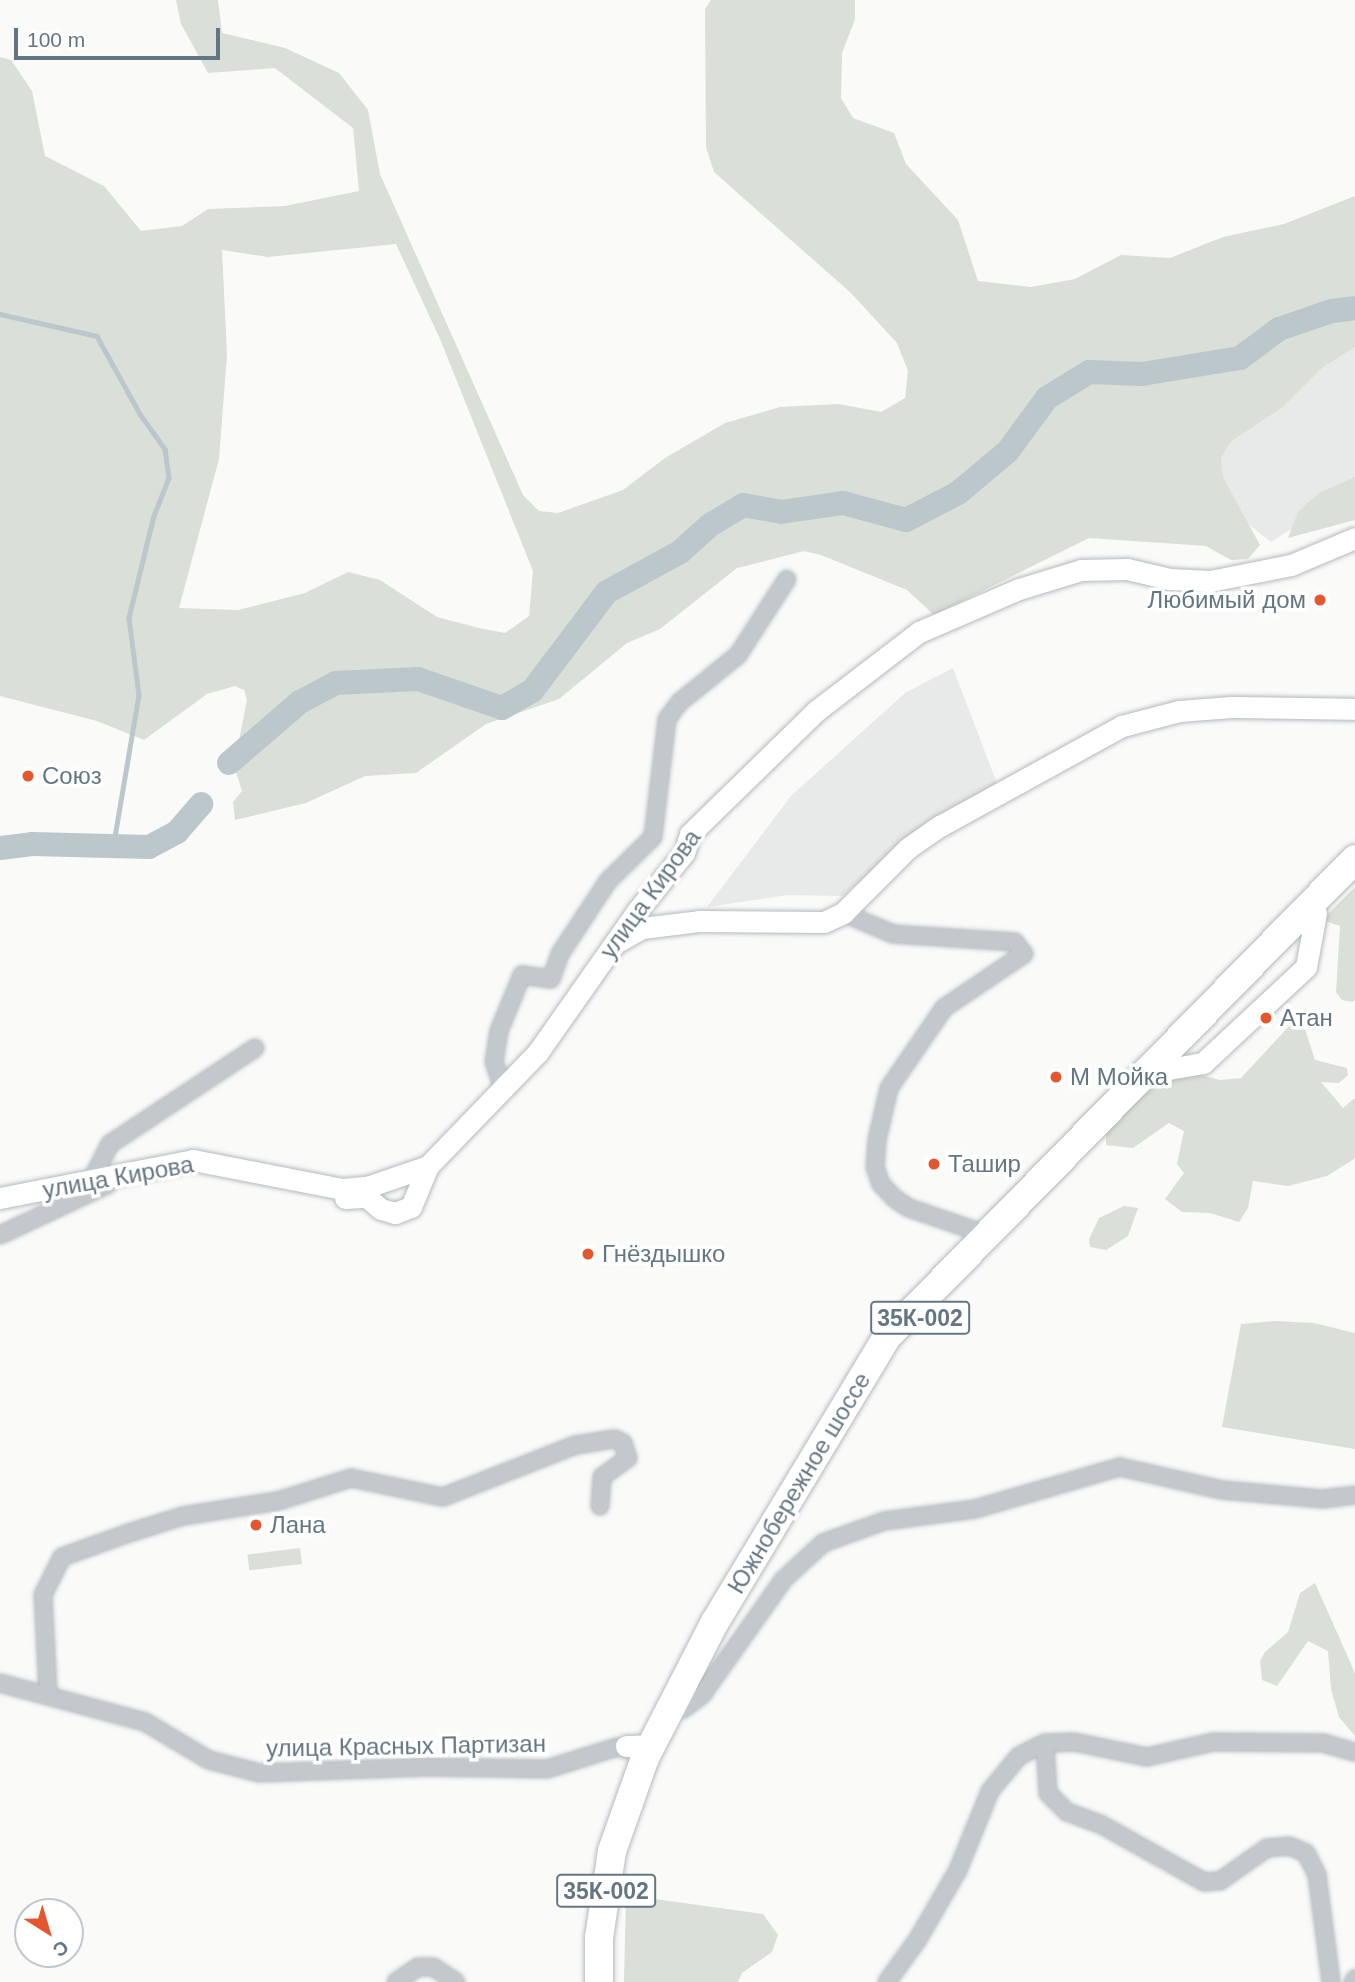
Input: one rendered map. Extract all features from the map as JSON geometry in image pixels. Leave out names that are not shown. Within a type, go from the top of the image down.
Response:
[{"type":"highway","name":"Южнобережное шоссе","points":[[599,1982],[599,1938],[612,1851],[635,1749],[886,1338],[1355,859]]},
{"type":"highway","name":"Южнобережное шоссе","points":[[609,1982],[618,1871],[635,1806],[683,1709],[896,1342],[1355,873]]},
{"type":"main road","name":"улица Кирова","points":[[0,1198],[193,1160],[367,1192],[428,1166],[538,1052],[612,945],[684,853],[690,834],[816,710],[919,632],[1019,589],[1081,570],[1127,569],[1170,579],[1210,581],[1291,565],[1355,538]]},
{"type":"main road","points":[[612,945],[642,928],[699,921],[747,918],[797,924],[824,922],[843,913],[908,848],[940,826],[1122,726],[1179,711],[1231,706],[1355,709]]},
{"type":"main road","points":[[684,853],[656,900],[658,910],[665,917],[699,921]]},
{"type":"main road","points":[[95,1180],[194,1167],[343,1198],[367,1192],[381,1209],[395,1213],[411,1207],[428,1166]]},
{"type":"street","points":[[503,1089],[494,1062],[499,1031],[522,975],[551,979],[560,954],[608,881],[653,837],[667,719],[680,702],[738,655],[787,579]]},
{"type":"street","points":[[843,913],[892,934],[1016,942],[1024,954],[944,1008],[889,1088],[877,1140],[875,1167],[881,1184],[894,1198],[909,1208],[985,1234]]},
{"type":"street","points":[[95,1180],[110,1144],[255,1048]]},
{"type":"street","points":[[0,1235],[121,1178]]},
{"type":"street","points":[[48,1693],[43,1595],[47,1585],[62,1557],[129,1533],[183,1516],[278,1501],[352,1478],[443,1497],[576,1446],[615,1439],[623,1443],[628,1458],[602,1477],[600,1506]]},
{"type":"street","points":[[683,1709],[702,1695],[783,1580],[822,1543],[884,1521],[975,1509],[1121,1467],[1222,1490],[1323,1499],[1355,1495]]},
{"type":"street","name":"улица Красных Партизан","points":[[1,1687],[48,1693],[145,1722],[209,1760],[259,1773],[429,1767],[547,1769],[635,1749]]},
{"type":"street","points":[[887,1982],[918,1939],[958,1870],[990,1791],[1019,1756],[1045,1743],[1074,1742],[1147,1757],[1213,1742],[1323,1743],[1355,1752]]},
{"type":"street","points":[[1045,1743],[1048,1793],[1068,1812],[1102,1825],[1204,1882],[1220,1881],[1267,1848],[1289,1846],[1306,1853],[1317,1875],[1331,1982]]},
{"type":"street","points":[[396,1982],[418,1967],[433,1967],[456,1982]]},
{"type":"shaded area","points":[[176,0],[218,0],[222,33],[285,48],[339,73],[368,110],[380,174],[523,495],[539,511],[558,513],[623,490],[665,458],[725,423],[780,407],[839,404],[881,412],[905,398],[908,371],[897,343],[851,293],[714,172],[706,147],[705,9],[711,0],[855,0],[855,19],[842,53],[841,98],[853,118],[894,133],[906,164],[958,220],[978,281],[1031,287],[1075,279],[1121,255],[1170,258],[1223,237],[1284,224],[1355,196],[1355,347],[1323,367],[1283,407],[1230,442],[1221,458],[1223,477],[1260,545],[1248,559],[1231,560],[1206,546],[1089,538],[934,615],[907,590],[821,555],[804,551],[737,568],[660,629],[627,643],[559,699],[486,724],[416,773],[365,776],[306,803],[235,820],[233,802],[242,791],[234,766],[247,700],[244,690],[235,686],[207,694],[144,740],[97,721],[0,696],[0,57],[11,60],[32,91],[45,156],[104,186],[141,231],[182,226],[208,209],[285,206],[359,191],[353,128],[275,68],[208,73],[181,24]],"holes":[[[396,244],[440,339],[533,571],[529,616],[505,633],[479,628],[437,617],[380,580],[348,572],[305,593],[238,610],[179,608],[219,459],[227,355],[222,250],[268,257]]]},
{"type":"shaded area","points":[[1355,339],[1355,488],[1271,542],[1169,462]]},
{"type":"shaded area","points":[[1355,477],[1355,520],[1288,538],[1298,512],[1319,493]]},
{"type":"shaded area","points":[[953,668],[998,786],[915,833],[843,896],[788,895],[707,907],[791,796],[905,693]]},
{"type":"shaded area","points":[[1355,887],[1355,1000],[1352,1002],[1342,1000],[1336,992],[1340,926],[1322,920]]},
{"type":"shaded area","points":[[1292,1023],[1303,1023],[1315,1060],[1347,1068],[1348,1075],[1339,1083],[1321,1082],[1343,1108],[1355,1098],[1355,1158],[1351,1161],[1327,1176],[1288,1186],[1253,1181],[1248,1208],[1239,1222],[1210,1213],[1182,1212],[1165,1199],[1184,1173],[1177,1164],[1184,1131],[1169,1123],[1133,1148],[1106,1145],[1106,1133],[1166,1074],[1189,1072],[1220,1080],[1241,1078]]},
{"type":"shaded area","points":[[1124,1206],[1138,1208],[1128,1236],[1106,1250],[1090,1247],[1089,1239],[1099,1218]]},
{"type":"shaded area","points":[[1276,1321],[1314,1323],[1355,1333],[1355,1449],[1222,1427],[1241,1324]]},
{"type":"shaded area","points":[[300,1548],[302,1564],[249,1570],[247,1554]]},
{"type":"shaded area","points":[[1315,1583],[1355,1673],[1355,1736],[1339,1717],[1331,1689],[1328,1651],[1308,1641],[1277,1686],[1262,1680],[1260,1661],[1265,1652],[1288,1632],[1300,1593]]},
{"type":"shaded area","points":[[626,1895],[763,1914],[778,1935],[772,1952],[742,1973],[738,1982],[624,1982]]},
{"type":"waterway","points":[[229,763],[300,702],[335,683],[418,679],[502,708],[532,691],[607,592],[680,552],[710,525],[743,505],[781,512],[843,503],[906,520],[958,493],[1008,451],[1047,398],[1089,372],[1142,374],[1240,358],[1279,329],[1332,311],[1355,308]]},
{"type":"waterway","points":[[0,314],[97,336],[140,414],[165,449],[169,478],[154,516],[129,618],[139,695],[113,849]]},
{"type":"waterway","points":[[0,848],[32,844],[149,847],[177,832],[201,804]]},
{"type":"place","name":"Любимый дом","points":[[1320,600]]},
{"type":"place","name":"Союз","points":[[28,776]]},
{"type":"place","name":"Атан","points":[[1266,1018]]},
{"type":"place","name":"М Мойка","points":[[1056,1077]]},
{"type":"place","name":"Ташир","points":[[934,1164]]},
{"type":"place","name":"Гнёздышко","points":[[588,1254]]},
{"type":"place","name":"Лана","points":[[256,1525]]}]
